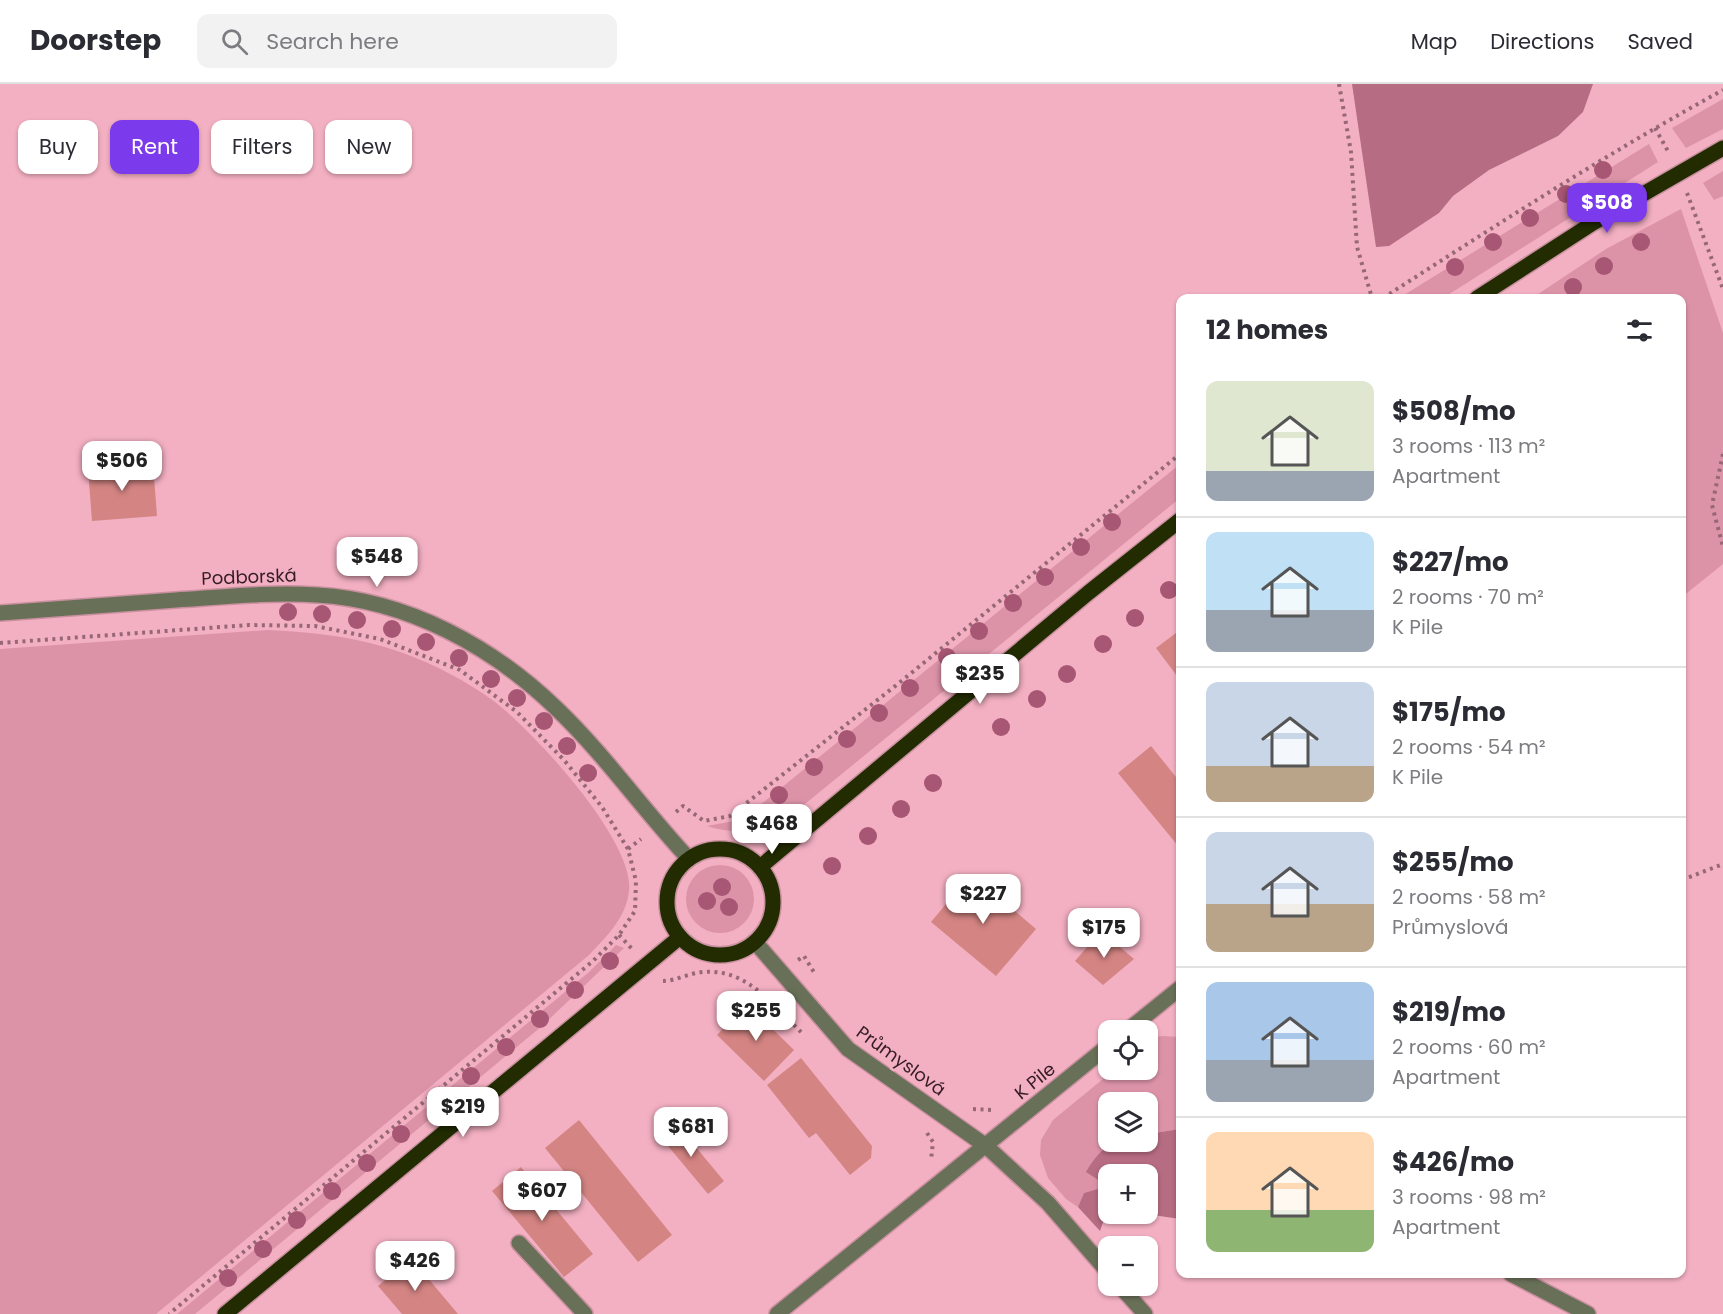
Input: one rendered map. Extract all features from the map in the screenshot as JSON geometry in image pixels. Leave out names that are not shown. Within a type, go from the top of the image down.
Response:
[{"type":"main road","points":[[1483,294],[1593,223],[1723,148]]},
{"type":"main road","points":[[760,867],[1088,593],[1176,523]]},
{"type":"main road","points":[[709,850],[731,850],[747,856],[760,867],[769,881],[774,903],[769,924],[755,942],[741,951],[720,955],[698,950],[680,937],[671,922],[667,899],[673,877],[689,859],[709,850]]},
{"type":"main road","points":[[225,1314],[680,937]]},
{"type":"street","name":"Podborská","points":[[0,613],[271,593],[319,595],[369,602],[432,622],[490,654],[556,708],[612,767],[658,826],[689,859]]},
{"type":"street","name":"Průmyslová","points":[[755,942],[848,1049],[986,1146],[1048,1203],[1098,1260]]},
{"type":"street","points":[[1140,1020],[1176,991]]},
{"type":"street","name":"K Pile","points":[[986,1146],[1098,1054]]},
{"type":"street","points":[[777,1314],[986,1146]]},
{"type":"street","points":[[519,1243],[585,1314]]},
{"type":"street","points":[[1519,1278],[1588,1314]]},
{"type":"street","points":[[1129,1296],[1145,1314]]},
{"type":"path","points":[[1339,84],[1351,152],[1357,247],[1371,294]]},
{"type":"path","points":[[1389,294],[1499,223],[1655,128],[1723,90]]},
{"type":"path","points":[[1655,128],[1679,172],[1723,289]]},
{"type":"path","points":[[1723,454],[1712,505],[1723,547]]},
{"type":"path","points":[[658,826],[683,806],[704,821],[730,816],[899,683],[1176,457]]},
{"type":"path","points":[[0,644],[249,625],[315,626],[380,639],[460,670],[517,712],[564,760],[602,807],[628,849],[636,881],[635,911],[619,935],[593,961],[169,1314]]},
{"type":"path","points":[[1686,878],[1723,864]]},
{"type":"path","points":[[619,935],[664,982],[704,972],[724,973],[762,992],[807,1038]]},
{"type":"path","points":[[762,992],[781,972],[804,956],[816,976]]},
{"type":"path","points":[[970,1109],[1000,1108]]},
{"type":"path","points":[[921,1126],[933,1142],[929,1167]]},
{"type":"shaded area","points":[[1352,84],[1593,84],[1583,112],[1558,136],[1489,170],[1453,196],[1439,213],[1389,246],[1376,247]]},
{"type":"shaded area","points":[[1723,99],[1723,129],[1686,148],[1672,128]]},
{"type":"shaded area","points":[[1649,144],[1658,162],[1449,294],[1405,294]]},
{"type":"shaded area","points":[[1723,171],[1723,196],[1714,200],[1703,183]]},
{"type":"shaded area","points":[[1681,209],[1723,333],[1723,564],[1686,594],[1686,294],[1538,294],[1606,249]]},
{"type":"shaded area","points":[[1176,467],[1176,501],[800,808],[777,821],[756,829],[733,831],[707,826],[734,821],[749,814]]},
{"type":"shaded area","points":[[268,630],[336,636],[370,643],[415,657],[474,687],[495,702],[556,762],[600,817],[627,870],[629,891],[624,910],[615,926],[589,955],[156,1314],[0,1314],[0,649]]},
{"type":"shaded area","points":[[720,865],[733,867],[744,875],[752,886],[754,899],[752,912],[744,923],[733,931],[720,933],[707,931],[696,923],[688,912],[686,899],[688,886],[696,875],[707,867]]},
{"type":"shaded area","points":[[616,945],[624,948],[542,1026],[195,1314],[177,1314],[589,972]]},
{"type":"shaded area","points":[[1158,1037],[1176,1037],[1176,1130],[1158,1132],[1158,1092],[1098,1092],[1098,1152],[1106,1152],[1106,1164],[1098,1164],[1098,1189],[1084,1193],[1078,1207],[1066,1199],[1048,1178],[1040,1155],[1041,1140],[1053,1120],[1102,1080],[1158,1080]]},
{"type":"shaded area","points":[[1176,1130],[1176,1218],[1158,1216],[1158,1164],[1098,1164],[1098,1180],[1086,1172],[1101,1152],[1158,1152],[1158,1132]]},
{"type":"shaded area","points":[[1098,1189],[1098,1224],[1102,1224],[1100,1231],[1078,1207],[1084,1193]]},
{"type":"building","points":[[153,464],[157,516],[92,521],[88,469]]},
{"type":"building","points":[[1176,633],[1176,675],[1156,648]]},
{"type":"building","points":[[1151,746],[1176,777],[1176,843],[1118,773]]},
{"type":"building","points":[[971,874],[1036,929],[996,976],[931,922]]},
{"type":"building","points":[[1101,931],[1134,959],[1103,985],[1075,961]]},
{"type":"building","points":[[747,1004],[794,1050],[764,1081],[717,1035]]},
{"type":"building","points":[[801,1058],[872,1146],[871,1158],[850,1175],[816,1133],[809,1138],[767,1085]]},
{"type":"building","points":[[579,1120],[672,1235],[638,1262],[545,1148]]},
{"type":"building","points":[[674,1121],[724,1181],[708,1194],[658,1134]]},
{"type":"building","points":[[521,1167],[593,1254],[564,1277],[492,1191]]},
{"type":"building","points":[[411,1258],[458,1314],[402,1314],[378,1286]]}]
